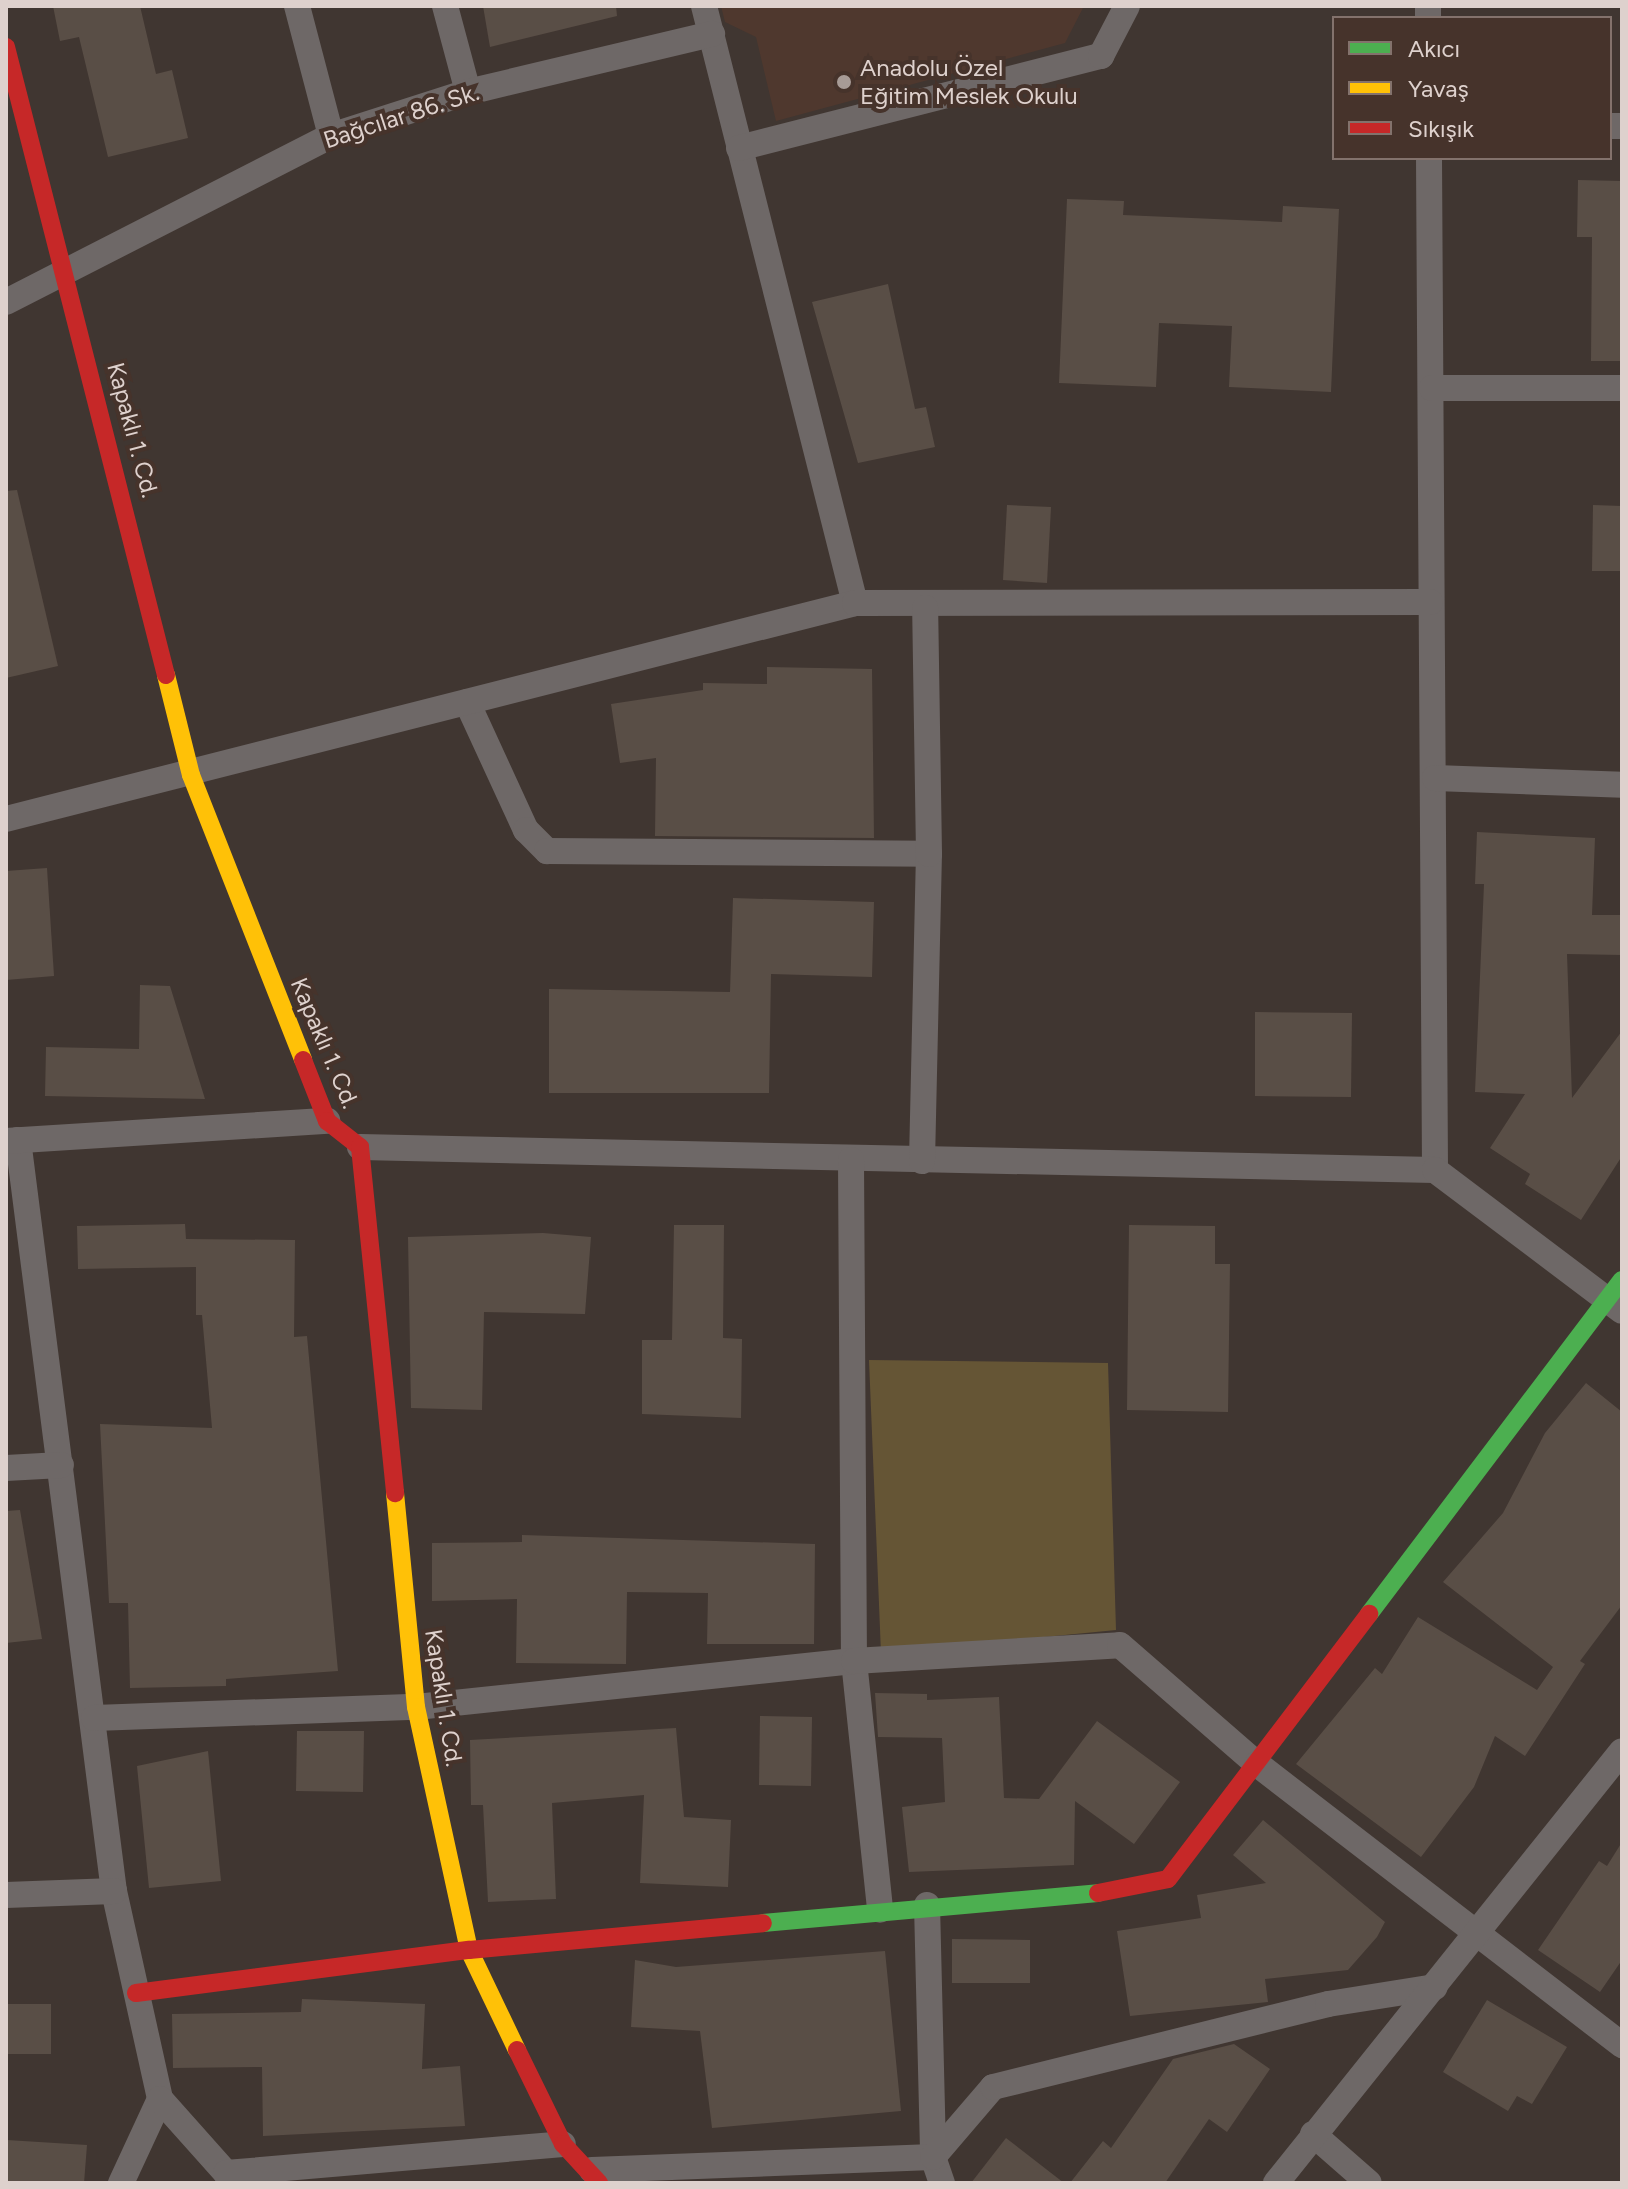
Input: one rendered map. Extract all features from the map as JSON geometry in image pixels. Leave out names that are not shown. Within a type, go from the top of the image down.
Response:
[{"type":"street","points":[[297,6],[331,136]]},
{"type":"street","points":[[445,6],[468,92]]},
{"type":"street","points":[[704,6],[855,603]]},
{"type":"street","points":[[739,148],[1101,56],[1127,6]]},
{"type":"street","name":"Bağcılar 86. Sk.","points":[[6,302],[68,277],[331,136],[468,92],[712,34]]},
{"type":"street","name":"Kapaklı 1. Cd.","points":[[6,47],[68,277],[191,775],[327,1121],[360,1147],[416,1707],[469,1950],[563,2144],[595,2176]]},
{"type":"street","points":[[1429,160],[1435,1170]]},
{"type":"street","points":[[1432,388],[1622,388]]},
{"type":"street","points":[[6,819],[191,775],[855,603],[925,608],[1430,602]]},
{"type":"street","points":[[922,1161],[929,854],[925,608]]},
{"type":"street","points":[[467,702],[526,830],[547,851],[929,854]]},
{"type":"street","points":[[1435,778],[1622,785]]},
{"type":"street","points":[[327,1121],[12,1141],[61,1465],[114,1891],[160,2099],[226,2173],[563,2144]]},
{"type":"street","points":[[136,1993],[469,1950],[927,1905],[1104,1892],[1168,1879],[1617,1297],[1435,1170],[851,1160],[360,1147]]},
{"type":"street","points":[[851,1160],[854,1661],[880,1910]]},
{"type":"street","points":[[6,1468],[61,1465]]},
{"type":"street","points":[[94,1718],[416,1707],[854,1661],[1120,1645],[1257,1764],[1622,2045]]},
{"type":"street","points":[[1276,2183],[1622,1751]]},
{"type":"street","points":[[6,1895],[114,1891]]},
{"type":"street","points":[[927,1905],[933,2157],[942,2183]]},
{"type":"street","points":[[595,2176],[933,2157],[993,2087],[1328,2004],[1435,1987]]},
{"type":"street","points":[[121,2183],[160,2099]]},
{"type":"street","points":[[1313,2134],[1369,2183]]},
{"type":"shaded area","name":"Anadolu Özel Eğitim Meslek Okulu","points":[[721,6],[1084,6],[1065,43],[776,121],[756,37],[725,22]]},
{"type":"shaded area","points":[[869,1360],[1108,1363],[1116,1630],[881,1653]]},
{"type":"building","points":[[53,6],[140,6],[156,74],[172,70],[188,138],[108,157],[79,37],[60,41]]},
{"type":"building","points":[[483,6],[616,6],[617,16],[490,47]]},
{"type":"building","points":[[1578,180],[1622,181],[1622,361],[1591,361],[1592,237],[1577,237]]},
{"type":"building","points":[[1067,199],[1124,201],[1123,215],[1282,222],[1283,206],[1339,209],[1331,392],[1229,387],[1232,326],[1159,323],[1156,387],[1059,383]]},
{"type":"building","points":[[888,284],[915,409],[926,407],[935,447],[858,463],[812,302]]},
{"type":"building","points":[[17,490],[58,666],[6,678],[6,491]]},
{"type":"building","points":[[1007,505],[1051,507],[1047,583],[1003,580]]},
{"type":"building","points":[[1593,505],[1622,506],[1622,571],[1592,571]]},
{"type":"building","points":[[767,667],[872,669],[874,838],[655,836],[656,758],[620,763],[611,704],[703,690],[703,683],[767,684]]},
{"type":"building","points":[[1477,832],[1595,838],[1592,915],[1622,915],[1622,955],[1567,954],[1572,1098],[1622,1031],[1622,1156],[1581,1220],[1525,1184],[1530,1174],[1490,1148],[1525,1094],[1475,1092],[1484,884],[1475,884]]},
{"type":"building","points":[[47,868],[54,976],[6,980],[6,871]]},
{"type":"building","points":[[733,898],[874,902],[872,977],[771,974],[769,1093],[549,1093],[549,989],[730,992]]},
{"type":"building","points":[[140,985],[170,986],[205,1099],[45,1096],[46,1047],[139,1049]]},
{"type":"building","points":[[1255,1012],[1352,1013],[1351,1097],[1255,1096]]},
{"type":"building","points":[[185,1224],[186,1239],[295,1240],[294,1337],[307,1336],[338,1671],[226,1679],[226,1686],[130,1688],[128,1603],[109,1603],[100,1424],[212,1428],[202,1315],[196,1315],[196,1267],[78,1269],[77,1226]]},
{"type":"building","points":[[674,1225],[724,1225],[723,1338],[742,1339],[741,1418],[642,1414],[642,1340],[672,1340]]},
{"type":"building","points":[[1129,1225],[1215,1226],[1215,1264],[1230,1264],[1228,1412],[1127,1410]]},
{"type":"building","points":[[543,1233],[591,1237],[585,1314],[484,1312],[482,1410],[411,1408],[408,1237]]},
{"type":"building","points":[[1586,1383],[1622,1412],[1622,1605],[1580,1661],[1585,1664],[1525,1756],[1495,1736],[1474,1787],[1421,1857],[1296,1764],[1375,1668],[1382,1674],[1418,1617],[1537,1690],[1553,1667],[1443,1582],[1503,1513],[1545,1433]]},
{"type":"building","points":[[20,1510],[42,1639],[6,1643],[6,1511]]},
{"type":"building","points":[[522,1535],[815,1544],[814,1644],[707,1644],[708,1593],[627,1592],[626,1664],[516,1663],[517,1599],[432,1601],[432,1543],[522,1542]]},
{"type":"building","points":[[875,1693],[927,1694],[927,1700],[999,1697],[1004,1798],[1039,1799],[1097,1721],[1180,1782],[1134,1844],[1075,1801],[1074,1865],[909,1872],[902,1807],[945,1802],[942,1738],[878,1737]]},
{"type":"building","points":[[760,1716],[812,1717],[811,1786],[759,1785]]},
{"type":"building","points":[[676,1728],[684,1817],[731,1820],[728,1887],[640,1883],[644,1795],[552,1803],[556,1899],[488,1902],[483,1805],[471,1805],[470,1740]]},
{"type":"building","points":[[297,1731],[364,1731],[363,1792],[296,1791]]},
{"type":"building","points":[[208,1751],[221,1881],[149,1888],[137,1766]]},
{"type":"building","points":[[1263,1820],[1385,1922],[1377,1937],[1348,1970],[1265,1979],[1268,2002],[1130,2016],[1117,1931],[1201,1918],[1197,1895],[1266,1883],[1233,1855]]},
{"type":"building","points":[[1622,1842],[1622,1960],[1600,1992],[1538,1950],[1599,1861],[1607,1866]]},
{"type":"building","points":[[952,1939],[1030,1940],[1030,1983],[952,1983]]},
{"type":"building","points":[[885,1951],[901,2111],[712,2128],[700,2031],[631,2027],[635,1960],[676,1967]]},
{"type":"building","points":[[302,1999],[425,2004],[422,2069],[460,2066],[465,2126],[263,2136],[262,2067],[173,2068],[172,2014],[301,2012]]},
{"type":"building","points":[[1487,2000],[1567,2047],[1532,2104],[1517,2096],[1508,2111],[1443,2072]]},
{"type":"building","points":[[6,2004],[51,2004],[51,2054],[6,2054]]},
{"type":"building","points":[[1234,2044],[1270,2069],[1227,2132],[1209,2119],[1165,2183],[1070,2183],[1103,2141],[1111,2148],[1173,2059]]},
{"type":"building","points":[[1006,2138],[1064,2183],[971,2183]]},
{"type":"building","points":[[7,2140],[87,2145],[84,2183],[6,2183]]},
{"type":"traffic: fast","points":[[1369,1614],[1622,1280]]},
{"type":"traffic: fast","points":[[763,1923],[1098,1893]]},
{"type":"traffic: slow","points":[[166,675],[191,775],[303,1060]]},
{"type":"traffic: slow","points":[[395,1493],[416,1707],[469,1950],[517,2050]]},
{"type":"traffic: jam","points":[[6,47],[166,675]]},
{"type":"traffic: jam","points":[[303,1060],[327,1121],[360,1147],[395,1493]]},
{"type":"traffic: jam","points":[[1098,1893],[1168,1879],[1369,1614]]},
{"type":"traffic: jam","points":[[136,1993],[469,1950],[763,1923]]},
{"type":"traffic: jam","points":[[517,2050],[563,2144],[599,2183]]},
{"type":"place","name":"Anadolu Özel Eğitim Meslek Okulu","points":[[844,82]]}]
